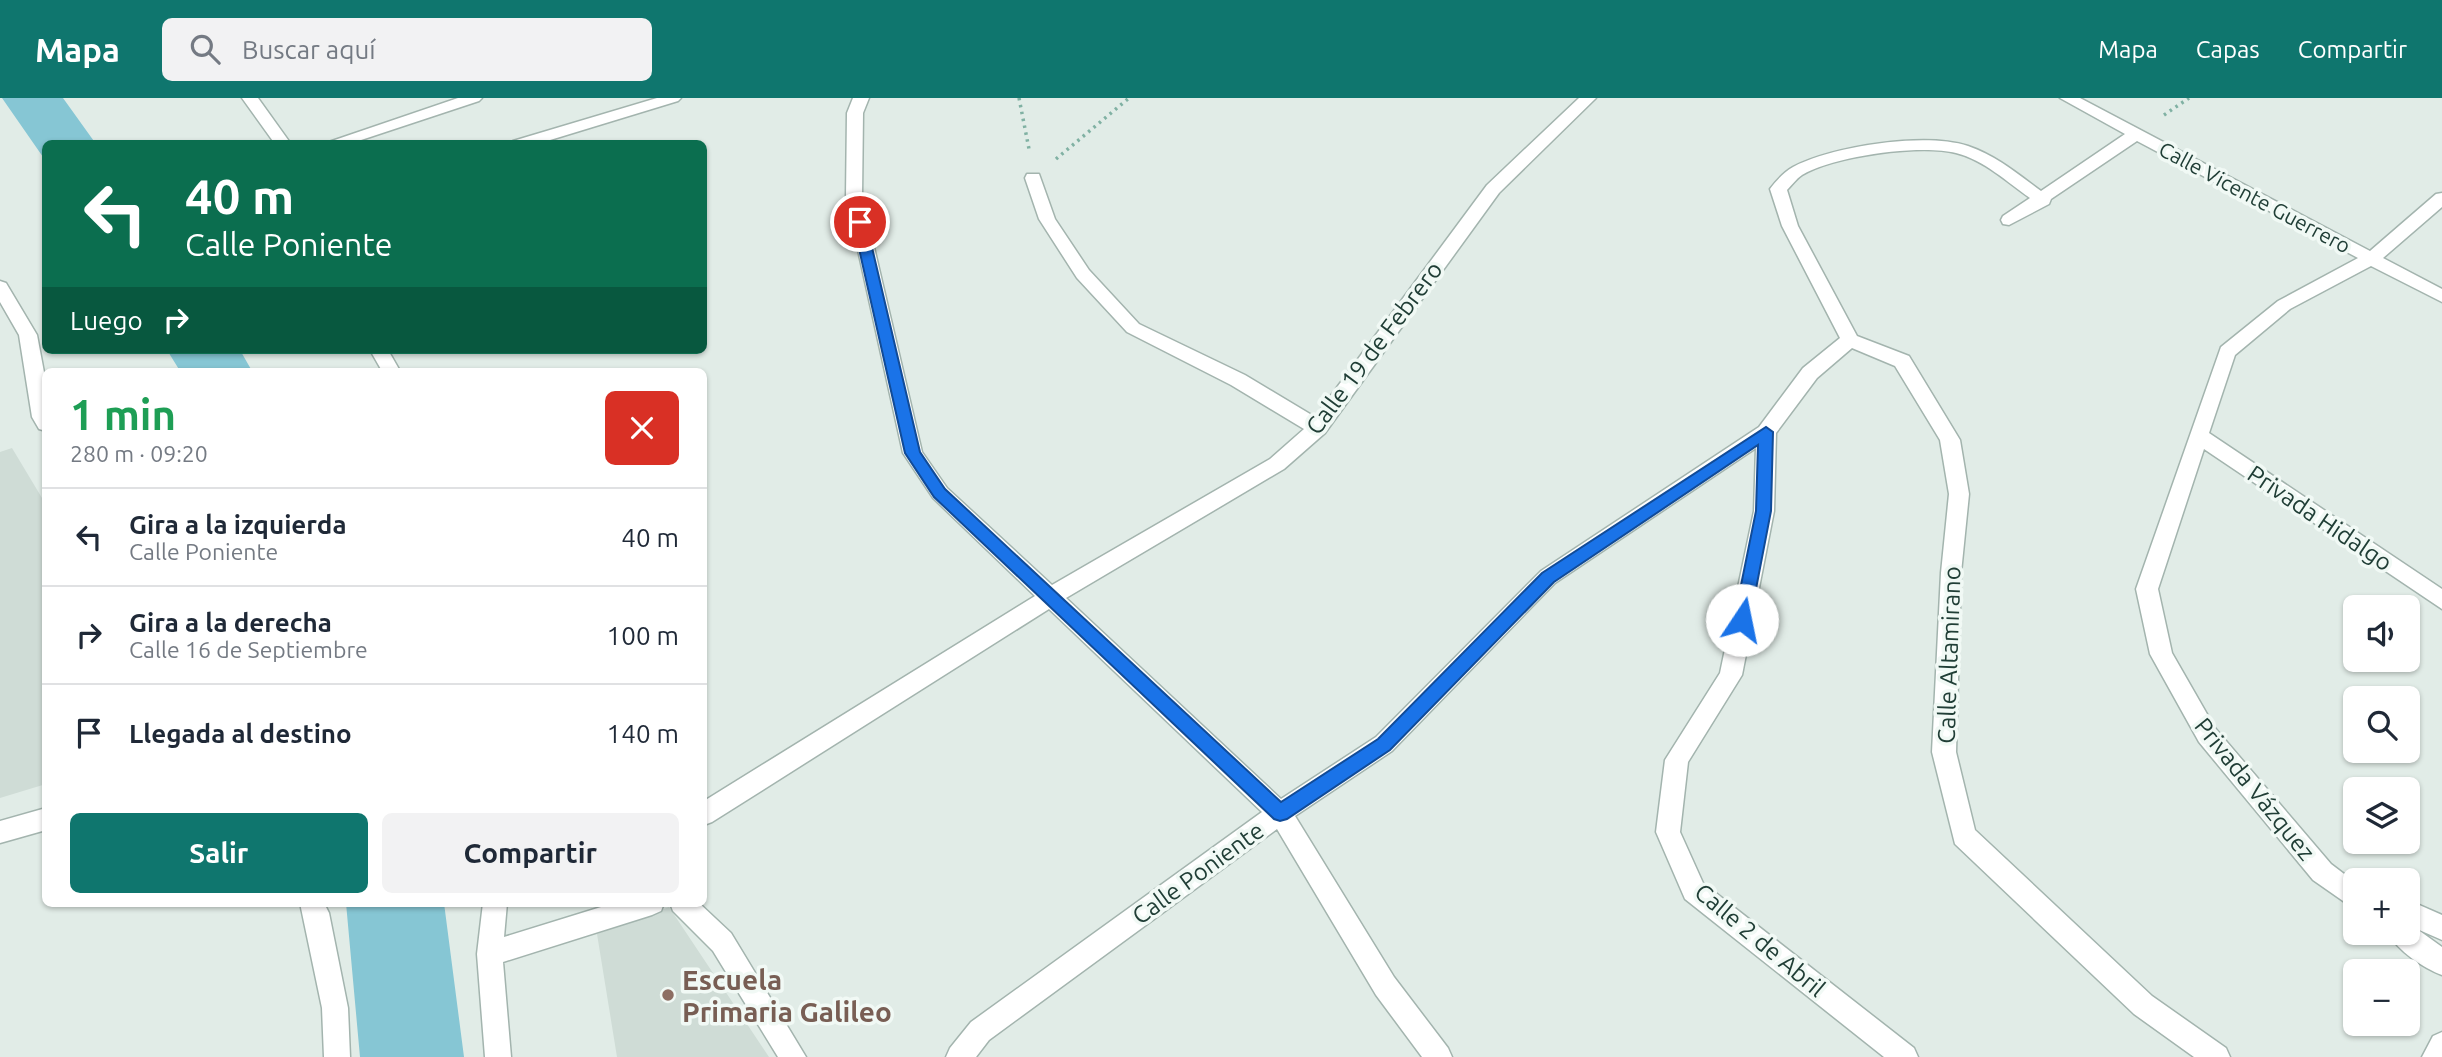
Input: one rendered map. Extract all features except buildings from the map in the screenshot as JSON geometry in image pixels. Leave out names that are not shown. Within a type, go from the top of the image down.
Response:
[{"type":"street","points":[[250,98],[280,140]]},
{"type":"street","points":[[343,140],[455,101],[474,98]]},
{"type":"street","points":[[532,140],[673,98]]},
{"type":"street","points":[[861,98],[855,113],[854,196],[913,453],[940,493],[1280,813],[1385,986],[1439,1057]]},
{"type":"street","name":"Calle 19 de Febrero","points":[[707,812],[1050,597],[1276,464],[1318,428],[1493,189],[1588,98]]},
{"type":"street","name":"Calle Vicente Guerrero","points":[[2068,98],[2442,296]]},
{"type":"street","points":[[2009,220],[2043,200],[2136,134]]},
{"type":"street","points":[[1850,340],[1790,226],[1782,201],[1779,189],[1799,170],[1848,155],[1945,145],[1963,149],[2043,200]]},
{"type":"street","points":[[1034,178],[1044,213],[1076,263],[1133,328],[1238,380],[1318,428]]},
{"type":"street","points":[[2199,436],[2227,352],[2284,305],[2372,258],[2442,198]]},
{"type":"street","points":[[0,287],[28,335],[42,417]]},
{"type":"street","name":"Calle Altamirano","points":[[1850,340],[1902,361],[1950,440],[1959,494],[1951,573],[1944,752],[1964,836],[2143,1004],[2217,1057]]},
{"type":"street","name":"Calle Poniente","points":[[959,1057],[980,1031],[1280,813],[1384,744],[1548,577],[1766,432],[1810,373],[1850,340]]},
{"type":"street","name":"Calle 2 de Abril","points":[[1766,432],[1763,511],[1731,675],[1676,760],[1668,832],[1694,891],[1905,1057]]},
{"type":"street","name":"Privada Vázquez","points":[[2199,436],[2147,589],[2161,654],[2207,735],[2322,872],[2343,888]]},
{"type":"street","name":"Privada Hidalgo","points":[[2199,436],[2442,600]]},
{"type":"street","points":[[0,832],[42,820]]},
{"type":"street","points":[[2322,872],[2343,882]]},
{"type":"street","points":[[314,907],[335,1008],[337,1057]]},
{"type":"street","points":[[495,907],[490,954],[498,1057]]},
{"type":"street","points":[[490,954],[639,907]]},
{"type":"street","points":[[686,907],[722,942],[793,1057]]},
{"type":"street","points":[[2420,918],[2442,928]]},
{"type":"street","points":[[2417,945],[2442,964]]},
{"type":"street","points":[[2435,1057],[2442,1045]]},
{"type":"path","points":[[1019,98],[1034,178],[1129,98]]},
{"type":"shaded area","points":[[12,448],[42,498],[42,785],[0,798],[0,452]]},
{"type":"shaded area","name":"Escuela Primaria Galileo","points":[[669,907],[769,1057],[617,1057],[597,934]]},
{"type":"waterway","points":[[32,98],[62,140]]},
{"type":"waterway","points":[[205,354],[214,368]]},
{"type":"waterway","points":[[395,907],[412,1057]]},
{"type":"place","name":"Escuela Primaria Galileo","points":[[668,995]]},
{"type":"route","points":[[860,222],[913,453],[940,493],[1280,813],[1384,744],[1548,577],[1766,432],[1763,511],[1742,620]]}]
